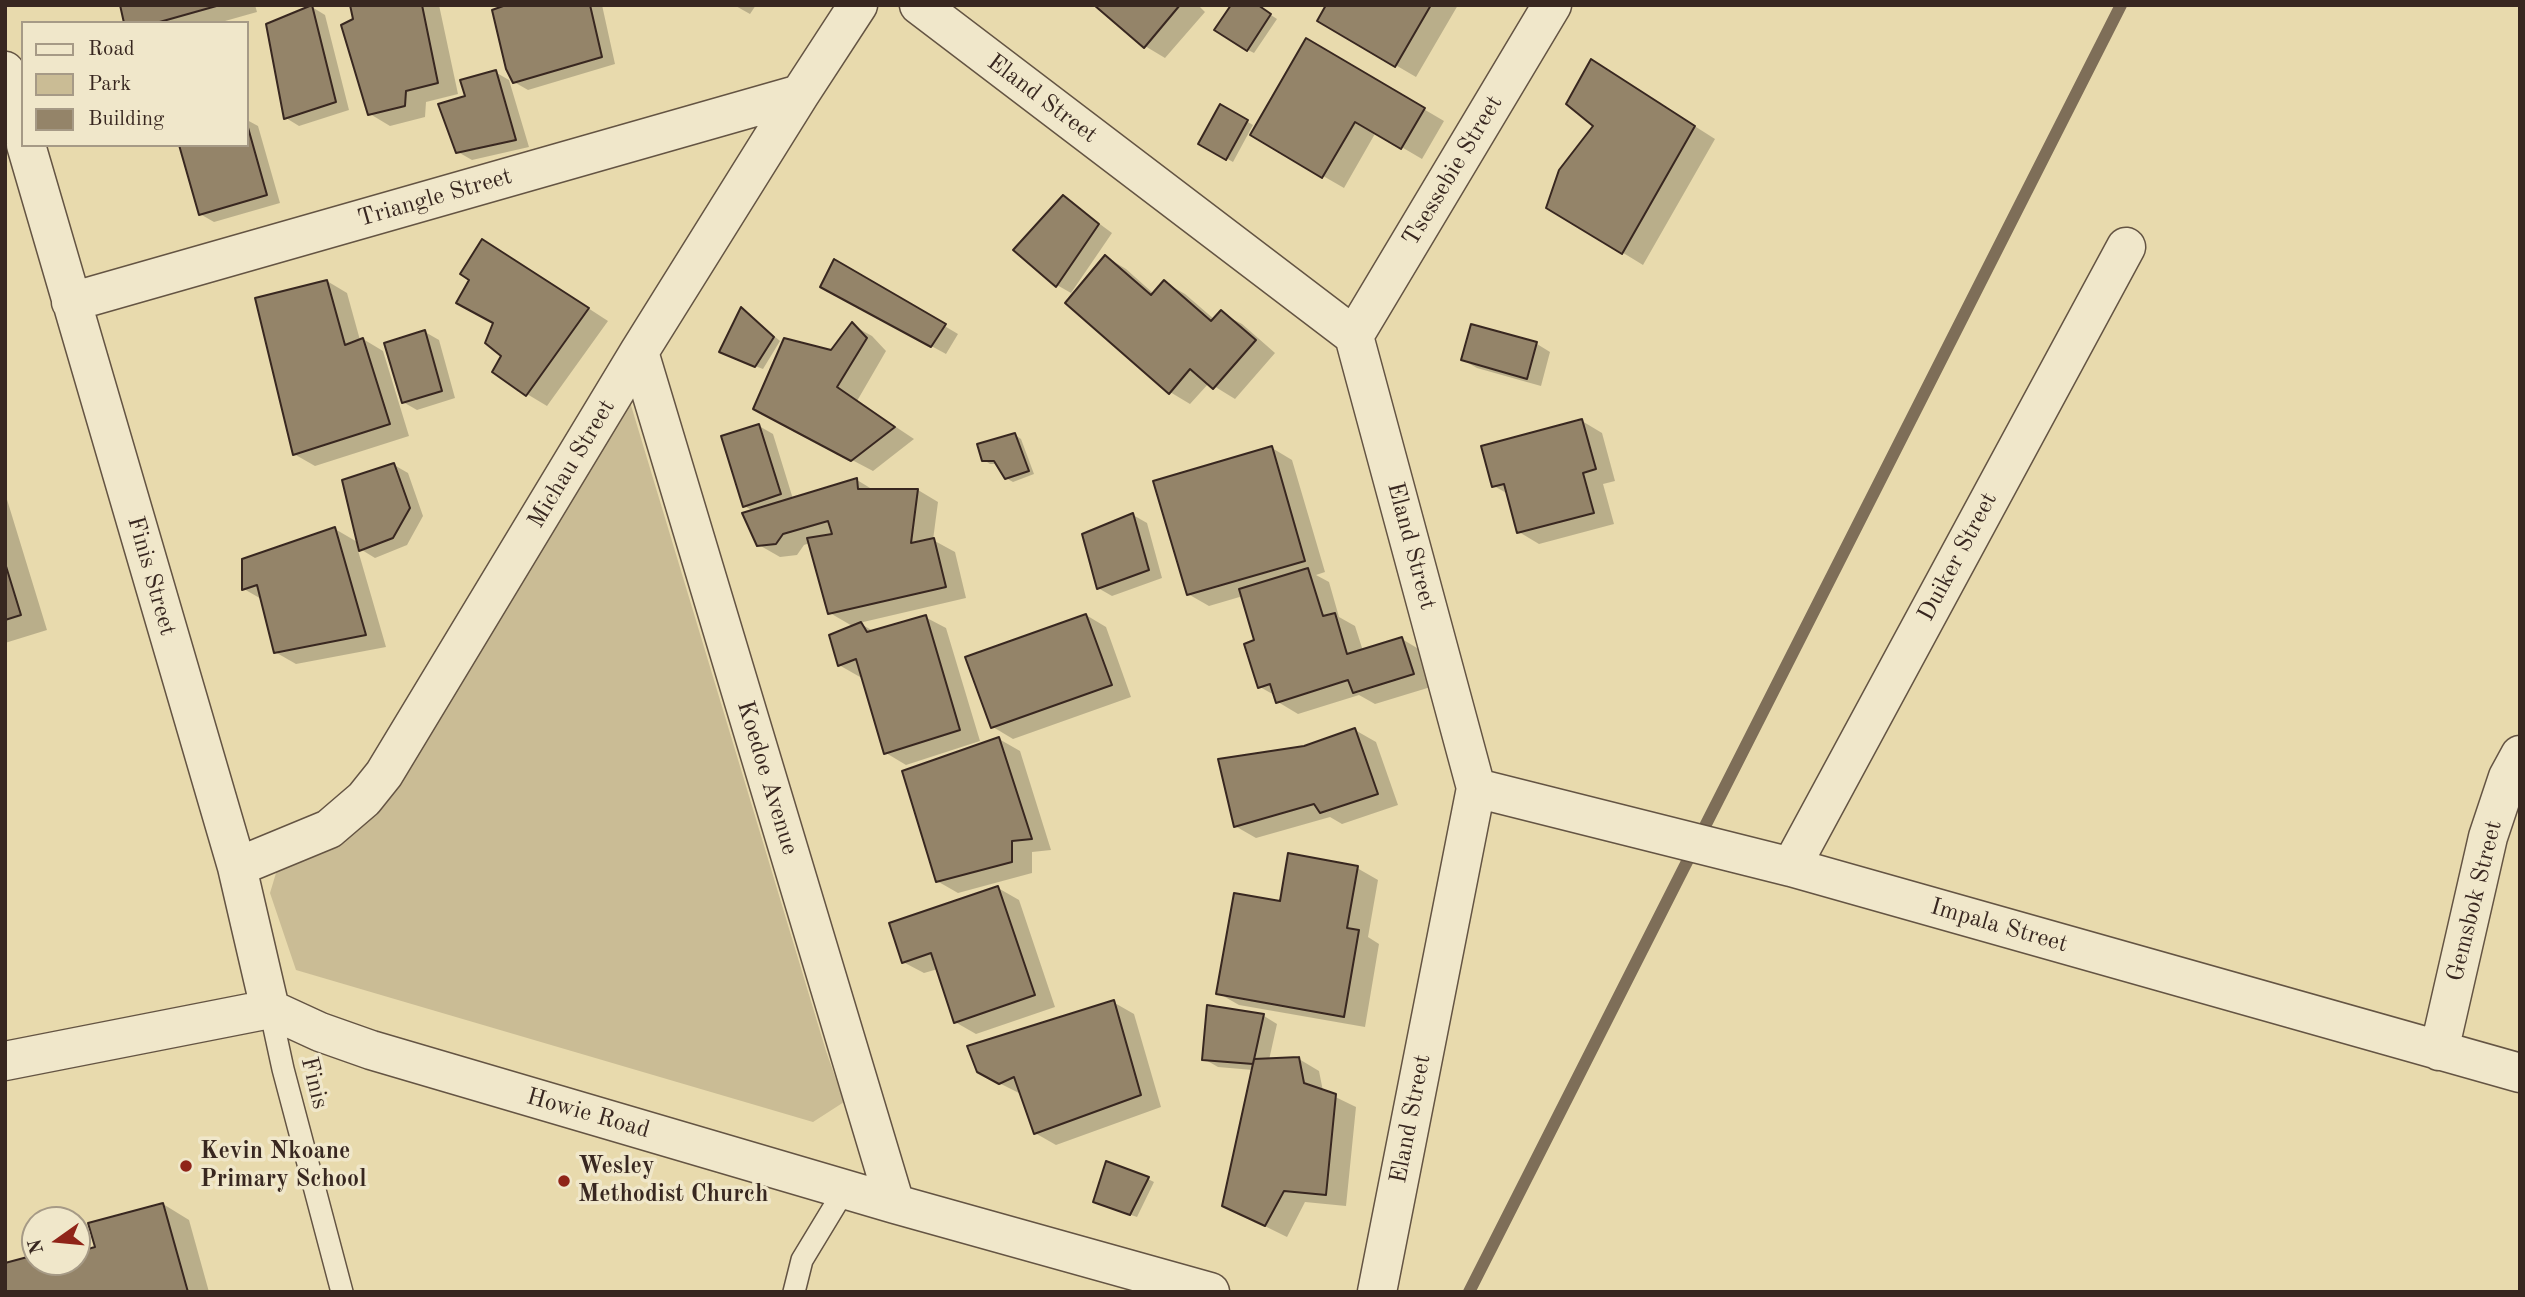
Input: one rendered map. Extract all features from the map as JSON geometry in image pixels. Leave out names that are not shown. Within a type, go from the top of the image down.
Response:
[{"type":"street","name":"Michau Street","points":[[237,867],[329,829],[364,799],[377,782],[639,352],[858,5]]},
{"type":"street","name":"Eland Street","points":[[919,5],[1354,336],[1476,788],[1377,1292]]},
{"type":"street","name":"Tsessebie Street","points":[[1354,336],[1552,5]]},
{"type":"street","points":[[5,71],[21,125]]},
{"type":"street","name":"Triangle Street","points":[[71,302],[800,94]]},
{"type":"street","name":"Finis Street","points":[[27,147],[237,867],[270,1009]]},
{"type":"street","name":"Duiker Street","points":[[1791,867],[2126,247]]},
{"type":"street","name":"Koedoe Avenue","points":[[639,352],[895,1204]]},
{"type":"street","name":"Gemsbok Street","points":[[2438,1051],[2488,837],[2508,777],[2520,755]]},
{"type":"street","name":"Impala Street","points":[[1476,788],[1791,867],[2520,1073]]},
{"type":"street","points":[[5,1060],[270,1009]]},
{"type":"street","name":"Howie Road","points":[[270,1009],[320,1032],[371,1050],[895,1204],[1210,1292]]},
{"type":"lane","name":"Finis","points":[[270,1009],[283,1069],[342,1292]]},
{"type":"lane","points":[[794,1292],[802,1260],[845,1189]]},
{"type":"green space","points":[[630,402],[826,1051],[844,1102],[813,1122],[296,970],[270,893],[279,863],[325,846]]},
{"type":"building","points":[[120,5],[220,5],[163,21],[124,21]]},
{"type":"building","points":[[312,5],[336,102],[284,119],[266,24]]},
{"type":"building","points":[[350,5],[422,5],[438,83],[406,91],[405,106],[368,115],[341,25],[353,19]]},
{"type":"building","points":[[506,5],[590,5],[602,57],[513,83],[506,69],[492,10]]},
{"type":"building","points":[[1094,5],[1180,5],[1144,48]]},
{"type":"building","points":[[1231,5],[1258,5],[1271,14],[1247,51],[1214,30]]},
{"type":"building","points":[[1326,5],[1431,5],[1395,67],[1317,21]]},
{"type":"building","points":[[1306,38],[1425,108],[1401,149],[1355,122],[1322,178],[1250,135]]},
{"type":"building","points":[[1591,59],[1695,126],[1622,254],[1546,208],[1559,170],[1593,126],[1566,104]]},
{"type":"building","points":[[496,70],[516,140],[456,153],[438,104],[465,96],[460,80]]},
{"type":"building","points":[[1220,104],[1248,120],[1226,160],[1198,144]]},
{"type":"building","points":[[248,128],[267,195],[199,215],[180,147],[248,147]]},
{"type":"building","points":[[1063,195],[1099,224],[1056,287],[1013,250]]},
{"type":"building","points":[[482,239],[589,308],[526,396],[492,372],[501,356],[485,343],[493,323],[456,303],[469,280],[460,274]]},
{"type":"building","points":[[1105,255],[1151,295],[1164,280],[1211,321],[1221,310],[1256,340],[1213,389],[1190,369],[1169,394],[1065,303]]},
{"type":"building","points":[[834,259],[946,324],[931,347],[820,287]]},
{"type":"building","points":[[327,280],[345,345],[363,338],[390,424],[293,455],[255,298]]},
{"type":"building","points":[[741,307],[774,337],[755,367],[719,352]]},
{"type":"building","points":[[852,322],[867,338],[837,387],[895,427],[851,461],[753,409],[784,338],[831,350]]},
{"type":"building","points":[[1471,324],[1537,342],[1527,379],[1461,360]]},
{"type":"building","points":[[425,330],[442,391],[402,403],[384,343]]},
{"type":"building","points":[[1582,419],[1596,469],[1583,473],[1594,513],[1517,533],[1504,484],[1492,487],[1481,446]]},
{"type":"building","points":[[759,424],[781,494],[743,507],[721,436]]},
{"type":"building","points":[[1015,433],[1029,471],[1005,479],[994,461],[982,461],[977,444]]},
{"type":"building","points":[[1272,446],[1305,561],[1187,595],[1153,481]]},
{"type":"building","points":[[394,463],[410,508],[393,538],[359,551],[342,480]]},
{"type":"building","points":[[857,478],[858,489],[918,489],[911,543],[934,538],[946,587],[828,614],[807,538],[832,534],[828,521],[783,534],[776,544],[757,546],[742,513]]},
{"type":"building","points":[[1133,513],[1149,570],[1097,589],[1082,534]]},
{"type":"building","points":[[335,527],[366,635],[274,653],[257,585],[242,590],[242,559]]},
{"type":"building","points":[[5,563],[21,615],[5,620]]},
{"type":"building","points":[[1308,568],[1323,616],[1335,613],[1347,654],[1402,637],[1414,674],[1353,693],[1348,680],[1276,703],[1270,684],[1258,688],[1244,644],[1254,640],[1239,589]]},
{"type":"building","points":[[1086,614],[1112,685],[991,728],[965,657]]},
{"type":"building","points":[[926,615],[960,730],[884,754],[856,659],[838,666],[829,635],[861,622],[867,632]]},
{"type":"building","points":[[1355,728],[1378,794],[1320,813],[1314,804],[1234,827],[1218,759],[1304,746]]},
{"type":"building","points":[[999,737],[1032,839],[1012,841],[1012,862],[936,882],[902,771]]},
{"type":"building","points":[[1288,853],[1358,866],[1347,928],[1359,930],[1344,1017],[1216,994],[1234,893],[1280,901]]},
{"type":"building","points":[[998,886],[1035,995],[954,1023],[931,953],[902,963],[889,923]]},
{"type":"building","points":[[1114,1000],[1141,1095],[1034,1134],[1014,1077],[999,1084],[977,1072],[967,1046]]},
{"type":"building","points":[[1207,1005],[1264,1014],[1253,1064],[1202,1060]]},
{"type":"building","points":[[1299,1057],[1304,1083],[1336,1094],[1326,1195],[1284,1191],[1265,1226],[1222,1206],[1254,1059]]},
{"type":"building","points":[[1106,1161],[1149,1177],[1130,1215],[1093,1202]]},
{"type":"building","points":[[163,1203],[188,1292],[5,1292],[5,1263],[21,1259],[21,1276],[91,1276],[91,1248],[95,1247],[91,1222]]},
{"type":"waterway","points":[[1469,1292],[2121,5]]},
{"type":"place","name":"Kevin Nkoane Primary School","points":[[186,1166]]},
{"type":"place","name":"Wesley Methodist Church","points":[[564,1181]]}]
